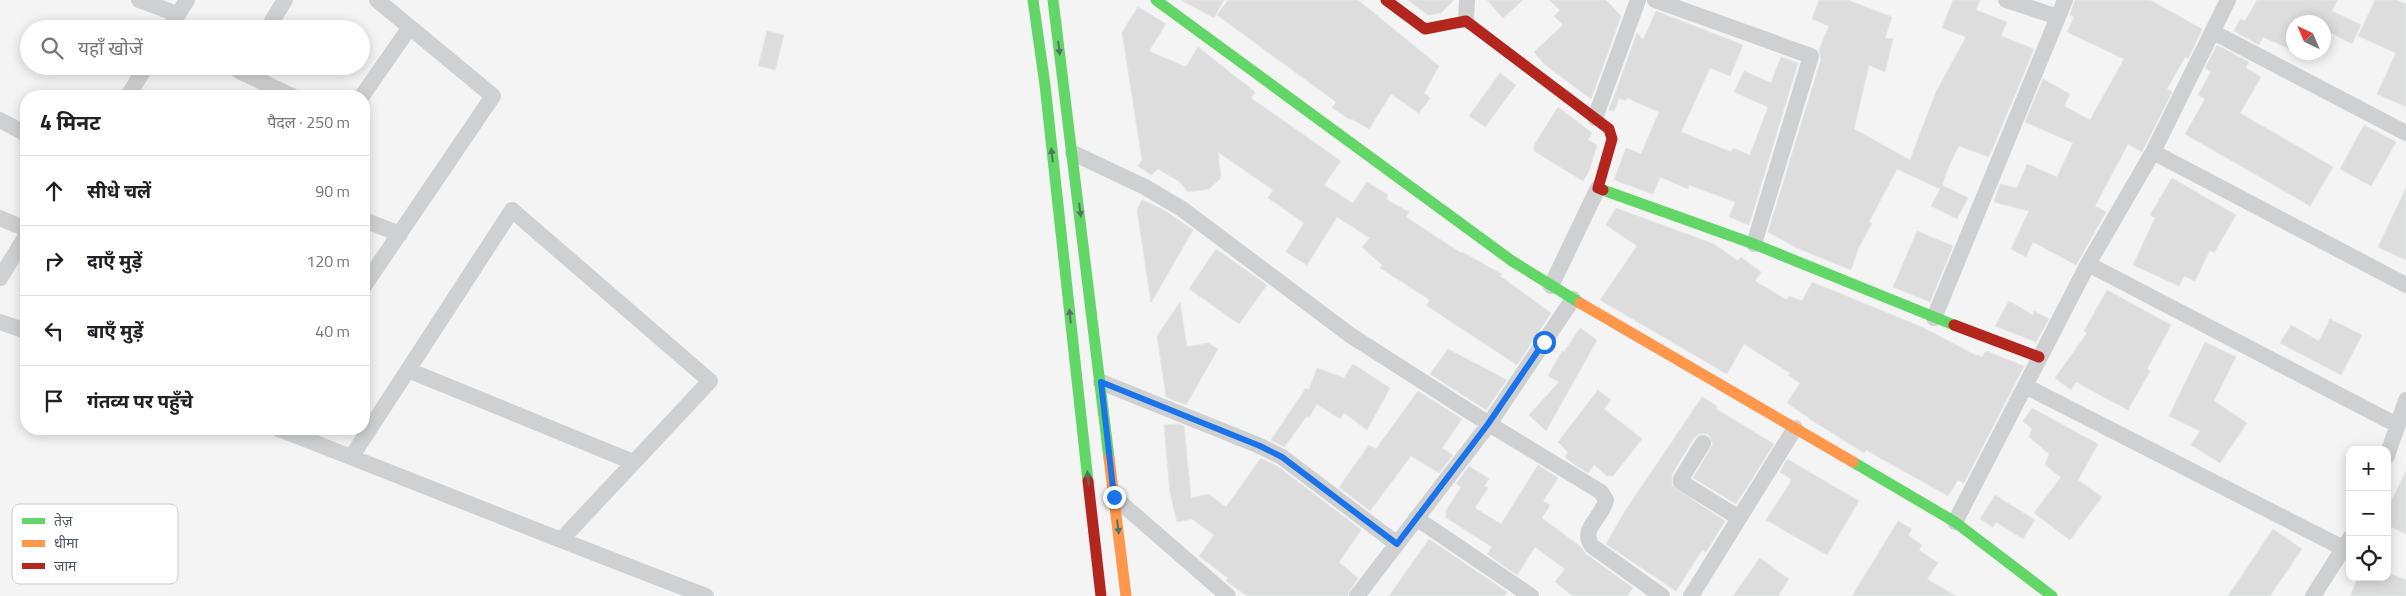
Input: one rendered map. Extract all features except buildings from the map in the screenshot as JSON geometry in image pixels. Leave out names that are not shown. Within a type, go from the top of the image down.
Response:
[{"type":"street","points":[[139,0],[177,14]]},
{"type":"street","points":[[174,20],[187,0]]},
{"type":"street","points":[[273,20],[286,0]]},
{"type":"street","points":[[370,277],[493,96],[376,0]]},
{"type":"street","points":[[1033,0],[1045,85],[1101,596]]},
{"type":"street","points":[[1053,0],[1126,596]]},
{"type":"street","points":[[1156,0],[1504,255],[1573,300],[1955,522],[2052,596]]},
{"type":"street","points":[[1386,0],[1425,29],[1466,22],[1609,129],[1612,139],[1598,188],[1551,286]]},
{"type":"street","points":[[1466,22],[1468,0]]},
{"type":"street","points":[[1595,118],[1638,0]]},
{"type":"street","points":[[1655,0],[1811,56],[1754,244]]},
{"type":"street","points":[[2006,0],[2058,17]]},
{"type":"street","points":[[1934,318],[2066,0]]},
{"type":"street","points":[[1955,522],[2088,264],[2153,152],[2228,0]]},
{"type":"street","points":[[366,90],[410,27]]},
{"type":"street","points":[[2212,32],[2406,133]]},
{"type":"street","points":[[132,90],[141,75]]},
{"type":"street","points":[[247,75],[279,90]]},
{"type":"street","points":[[0,120],[20,131]]},
{"type":"street","points":[[2153,152],[2406,285]]},
{"type":"street","points":[[1073,153],[1145,187],[1182,209],[1350,334],[1488,424],[1601,492],[1606,500],[1604,508],[1587,532],[1588,541],[1592,546],[1662,596]]},
{"type":"street","points":[[1598,188],[1754,244],[1934,318],[2039,357]]},
{"type":"street","points":[[370,428],[512,210],[710,381],[561,540]]},
{"type":"street","points":[[0,218],[20,226]]},
{"type":"street","points":[[370,222],[400,234]]},
{"type":"street","points":[[0,278],[20,246]]},
{"type":"street","points":[[2088,264],[2398,425]]},
{"type":"street","points":[[1357,596],[1488,424],[1573,300]]},
{"type":"street","points":[[0,322],[20,329]]},
{"type":"street","points":[[408,370],[633,462]]},
{"type":"street","points":[[1101,382],[1260,446],[1282,457],[1397,544]]},
{"type":"street","points":[[2026,386],[2346,543],[2313,596]]},
{"type":"street","points":[[2391,446],[2406,400]]},
{"type":"street","points":[[1691,596],[1795,428]]},
{"type":"street","points":[[295,435],[352,456],[483,511],[706,596]]},
{"type":"street","points":[[352,456],[366,435]]},
{"type":"street","points":[[1704,444],[1681,479],[1681,482],[1739,518]]},
{"type":"street","points":[[1114,497],[1228,596]]},
{"type":"street","points":[[1416,518],[1531,596]]},
{"type":"traffic: fast","points":[[1033,0],[1045,85],[1088,481]]},
{"type":"traffic: fast","points":[[1053,0],[1109,458]]},
{"type":"traffic: fast","points":[[1156,0],[1512,261],[1580,303]]},
{"type":"traffic: fast","points":[[1603,190],[1754,244],[1954,325]]},
{"type":"traffic: fast","points":[[1853,462],[1955,522],[2052,596]]},
{"type":"traffic: slow","points":[[1580,303],[1853,462]]},
{"type":"traffic: slow","points":[[1109,458],[1126,596]]},
{"type":"traffic: jam","points":[[1386,0],[1425,29],[1466,21],[1609,129],[1612,139],[1598,188],[1603,190]]},
{"type":"traffic: jam","points":[[1954,325],[2039,357]]},
{"type":"traffic: jam","points":[[1088,481],[1101,596]]},
{"type":"route","points":[[1114,497],[1101,382],[1260,446],[1282,457],[1397,544],[1488,424],[1544,342]]}]
